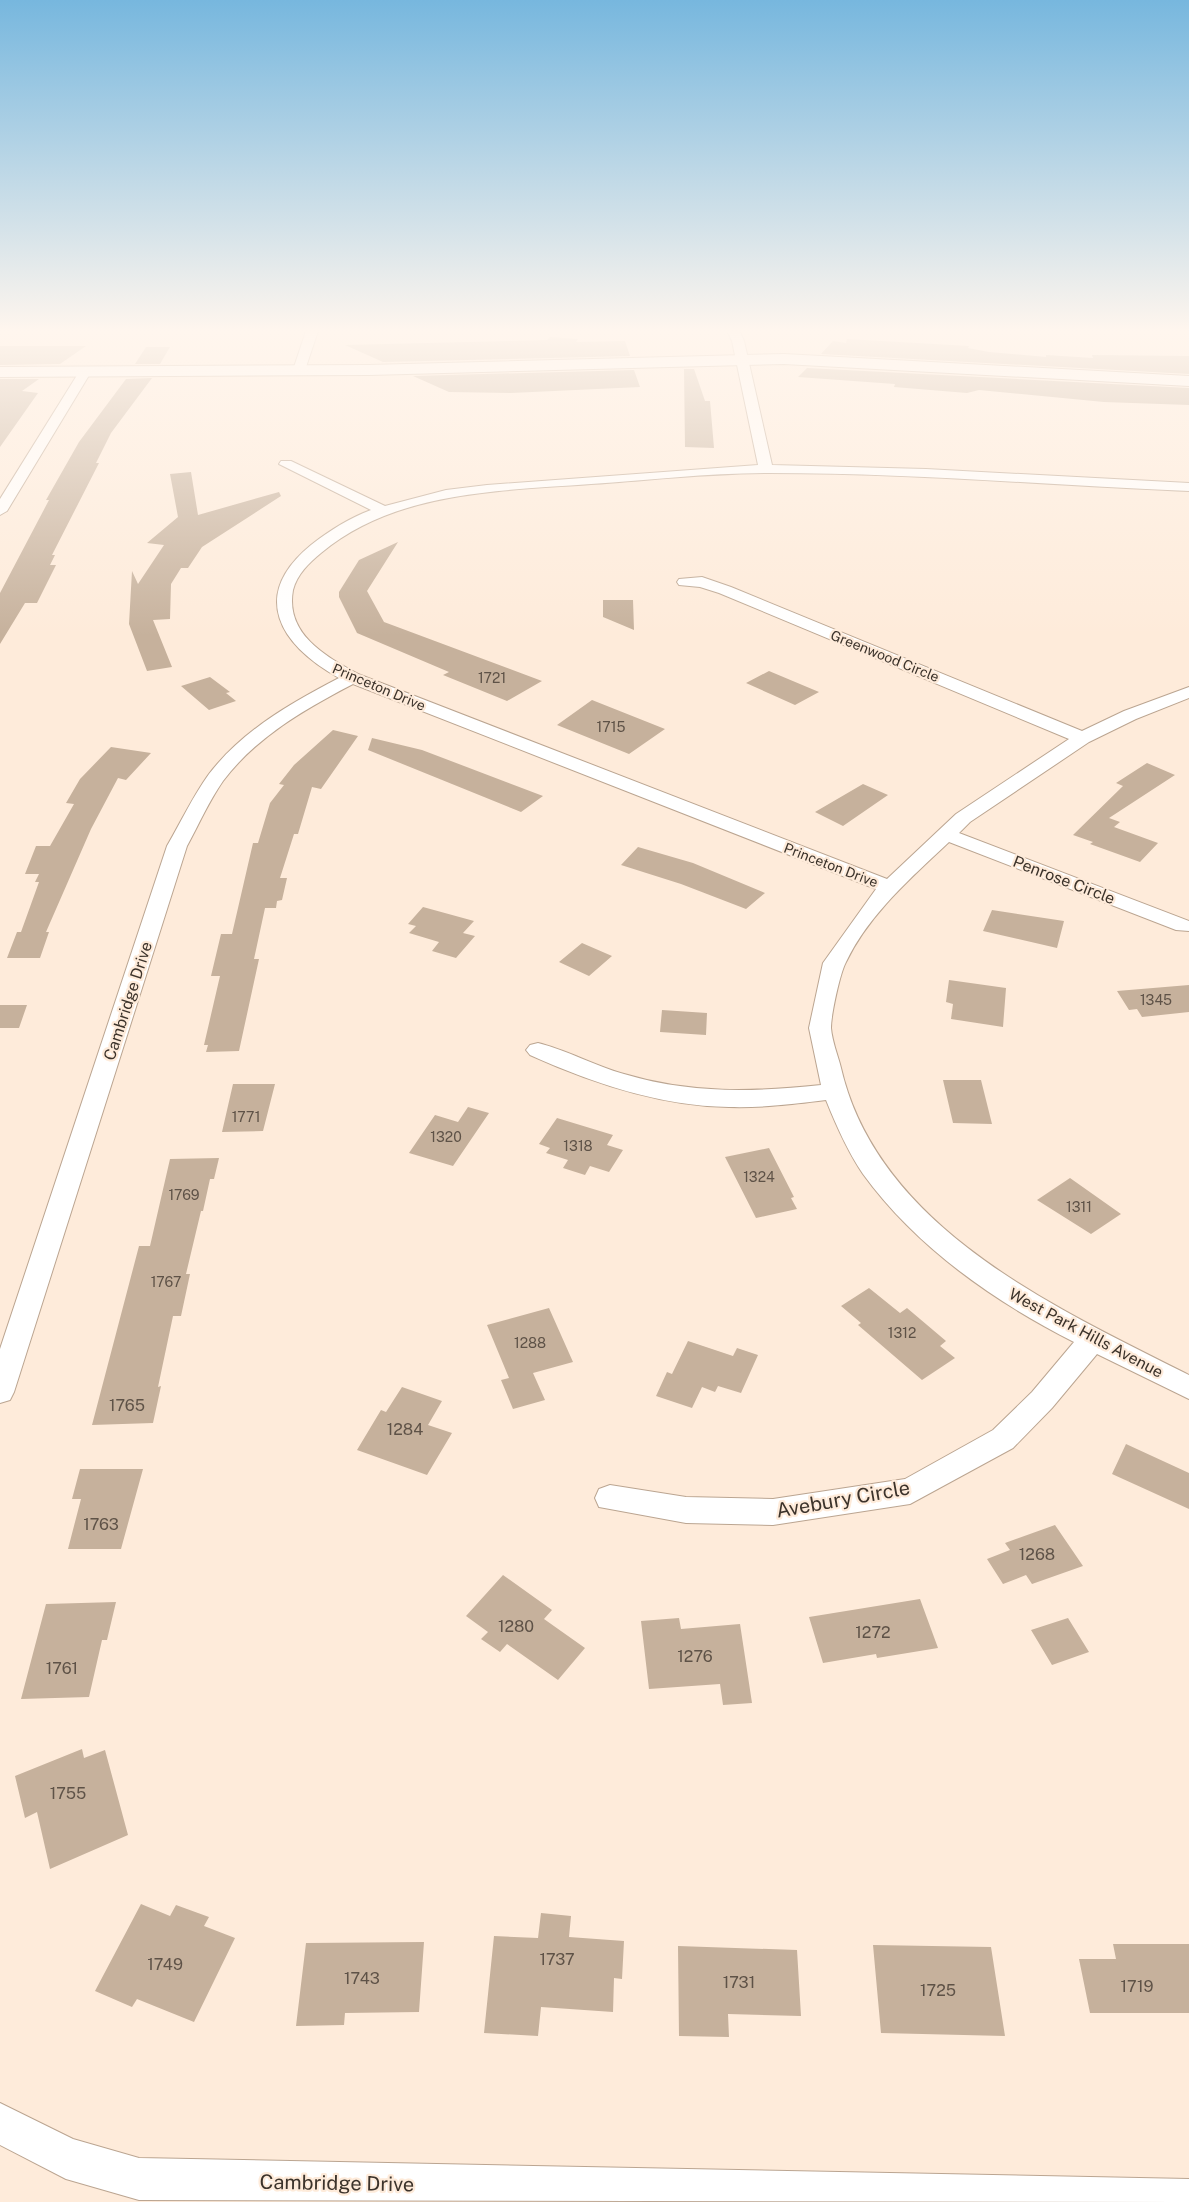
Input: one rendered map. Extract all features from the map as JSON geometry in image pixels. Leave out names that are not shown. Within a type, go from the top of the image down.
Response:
[{"type":"street","points":[[0,511],[49,431]]},
{"type":"street","points":[[757,431],[766,469]]},
{"type":"street","points":[[286,464],[384,511]]},
{"type":"street","name":"Princeton Drive","points":[[889,887],[352,678],[308,651],[295,637],[284,613],[286,585],[300,563],[322,542],[353,523],[384,511],[476,491],[687,472],[766,469],[1189,487]]},
{"type":"street","name":"Greenwood Circle","points":[[685,582],[702,582],[725,590],[1083,738]]},
{"type":"street","name":"Cambridge Drive","points":[[0,1392],[177,846],[216,777],[243,749],[296,707],[352,678]]},
{"type":"street","name":"West Park Hills Avenue","points":[[1189,692],[1130,715],[1083,738],[963,818],[945,834],[877,899],[834,963],[820,1028],[834,1091],[872,1167],[901,1201],[939,1238],[994,1282],[1092,1340],[1189,1388]]},
{"type":"street","name":"Penrose Circle","points":[[945,834],[1183,926]]},
{"type":"street","points":[[537,1050],[585,1072],[697,1097],[764,1098],[834,1091]]},
{"type":"street","name":"Avebury Circle","points":[[610,1498],[686,1510],[772,1512],[910,1491],[1003,1439],[1042,1400],[1092,1340]]},
{"type":"street","name":"Cambridge Drive","points":[[0,2123],[66,2158],[139,2179],[1189,2200]]},
{"type":"building","points":[[0,431],[11,431],[0,447]]},
{"type":"building","points":[[87,431],[113,431],[96,463],[99,463],[52,555],[55,555],[50,565],[56,565],[37,603],[25,603],[0,644],[0,593],[49,500],[46,500]]},
{"type":"building","points":[[685,431],[713,431],[714,448],[685,447]]},
{"type":"building","points":[[191,472],[198,515],[279,492],[281,496],[202,547],[188,568],[181,568],[171,584],[170,619],[153,620],[172,667],[147,671],[129,624],[132,571],[138,584],[164,545],[147,543],[178,517],[170,474]]},
{"type":"building","points":[[398,542],[367,591],[384,622],[542,681],[507,701],[443,675],[449,672],[357,633],[339,597],[339,592],[359,560]]},
{"type":"building","points":[[603,600],[633,600],[634,630],[603,617]]},
{"type":"building","points":[[769,671],[819,692],[795,705],[746,683]]},
{"type":"building","points":[[210,677],[230,692],[226,693],[236,701],[209,710],[181,686]]},
{"type":"building","points":[[592,700],[665,729],[629,754],[557,725]]},
{"type":"building","points":[[333,730],[358,736],[321,789],[312,787],[298,834],[294,834],[280,878],[287,878],[282,900],[277,901],[276,908],[265,908],[254,959],[259,959],[239,1051],[206,1052],[208,1045],[204,1045],[220,976],[211,976],[221,934],[232,934],[253,843],[258,843],[270,803],[284,785],[279,784],[294,765]]},
{"type":"building","points":[[372,738],[422,750],[543,796],[521,812],[368,750]]},
{"type":"building","points":[[111,747],[151,753],[126,780],[118,778],[91,829],[46,932],[49,932],[40,958],[7,958],[17,932],[21,932],[39,882],[35,882],[39,874],[25,874],[36,846],[50,846],[74,804],[66,803],[80,779]]},
{"type":"building","points":[[1147,763],[1175,775],[1109,818],[1120,822],[1114,827],[1158,843],[1140,862],[1090,844],[1093,842],[1073,835],[1123,786],[1116,783]]},
{"type":"building","points":[[863,784],[888,795],[843,826],[815,812]]},
{"type":"building","points":[[638,847],[693,863],[765,893],[746,909],[681,884],[621,865]]},
{"type":"building","points":[[423,907],[474,921],[463,933],[475,936],[456,958],[432,951],[439,942],[409,933],[416,926],[408,924]]},
{"type":"building","points":[[992,910],[1064,921],[1057,948],[983,931]]},
{"type":"building","points":[[582,943],[612,956],[589,976],[559,962]]},
{"type":"building","points":[[949,980],[1006,988],[1003,1027],[951,1019],[953,1004],[946,1002]]},
{"type":"building","points":[[1189,985],[1189,1012],[1142,1017],[1137,1009],[1129,1010],[1117,991]]},
{"type":"building","points":[[0,1005],[27,1005],[19,1028],[0,1028]]},
{"type":"building","points":[[662,1010],[707,1013],[706,1035],[660,1032]]},
{"type":"building","points":[[943,1080],[981,1080],[992,1124],[953,1123]]},
{"type":"building","points":[[233,1084],[275,1084],[263,1131],[222,1132]]},
{"type":"building","points":[[468,1107],[489,1113],[453,1166],[409,1153],[435,1115],[458,1122]]},
{"type":"building","points":[[557,1118],[613,1135],[607,1145],[623,1150],[609,1172],[590,1166],[585,1175],[563,1168],[568,1160],[546,1153],[550,1148],[539,1144]]},
{"type":"building","points":[[769,1148],[794,1197],[791,1198],[797,1209],[756,1218],[725,1157]]},
{"type":"building","points":[[219,1158],[214,1179],[210,1179],[203,1211],[201,1211],[186,1274],[190,1274],[181,1316],[173,1316],[153,1423],[92,1425],[139,1246],[150,1246],[170,1159]]},
{"type":"building","points":[[1070,1178],[1121,1214],[1091,1234],[1037,1200]]},
{"type":"building","points":[[869,1288],[900,1313],[907,1308],[946,1341],[940,1346],[955,1358],[922,1380],[858,1325],[861,1323],[841,1306]]},
{"type":"building","points":[[549,1308],[573,1362],[533,1373],[545,1400],[513,1409],[501,1380],[509,1378],[487,1325]]},
{"type":"building","points":[[688,1341],[733,1356],[737,1348],[758,1355],[741,1393],[718,1386],[715,1392],[702,1387],[692,1408],[656,1396],[667,1372],[672,1374]]},
{"type":"building","points":[[402,1387],[442,1401],[428,1425],[452,1433],[427,1475],[357,1450],[381,1410],[386,1412]]},
{"type":"building","points":[[1126,1444],[1189,1473],[1189,1509],[1112,1474]]},
{"type":"building","points":[[80,1469],[143,1469],[121,1549],[68,1549],[81,1499],[72,1499]]},
{"type":"building","points":[[1055,1525],[1083,1566],[1032,1584],[1026,1575],[1003,1584],[987,1559],[1010,1550],[1005,1543]]},
{"type":"building","points":[[503,1575],[552,1610],[544,1619],[585,1648],[558,1680],[507,1644],[500,1652],[481,1639],[488,1632],[466,1616]]},
{"type":"building","points":[[920,1599],[938,1648],[877,1658],[876,1654],[823,1663],[809,1617]]},
{"type":"building","points":[[116,1602],[107,1640],[102,1640],[89,1697],[21,1699],[46,1604]]},
{"type":"building","points":[[679,1618],[681,1629],[740,1624],[752,1703],[723,1705],[720,1684],[649,1689],[641,1621]]},
{"type":"building","points":[[1068,1618],[1089,1652],[1052,1665],[1031,1630]]},
{"type":"building","points":[[82,1749],[84,1758],[105,1750],[128,1835],[50,1869],[37,1812],[25,1818],[15,1776]]},
{"type":"building","points":[[141,1904],[170,1916],[176,1905],[209,1917],[204,1926],[235,1938],[194,2022],[137,1999],[132,2007],[95,1991]]},
{"type":"building","points":[[541,1913],[571,1916],[569,1937],[624,1941],[622,1979],[614,1978],[613,2012],[541,2007],[538,2036],[484,2033],[494,1936],[538,1938]]},
{"type":"building","points":[[424,1942],[419,2012],[345,2013],[344,2025],[296,2026],[306,1943]]},
{"type":"building","points":[[1113,1944],[1189,1944],[1189,2013],[1090,2013],[1079,1959],[1116,1959]]},
{"type":"building","points":[[873,1945],[991,1947],[1005,2036],[881,2033]]},
{"type":"building","points":[[678,1946],[797,1950],[801,2016],[728,2014],[729,2037],[679,2036]]}]
